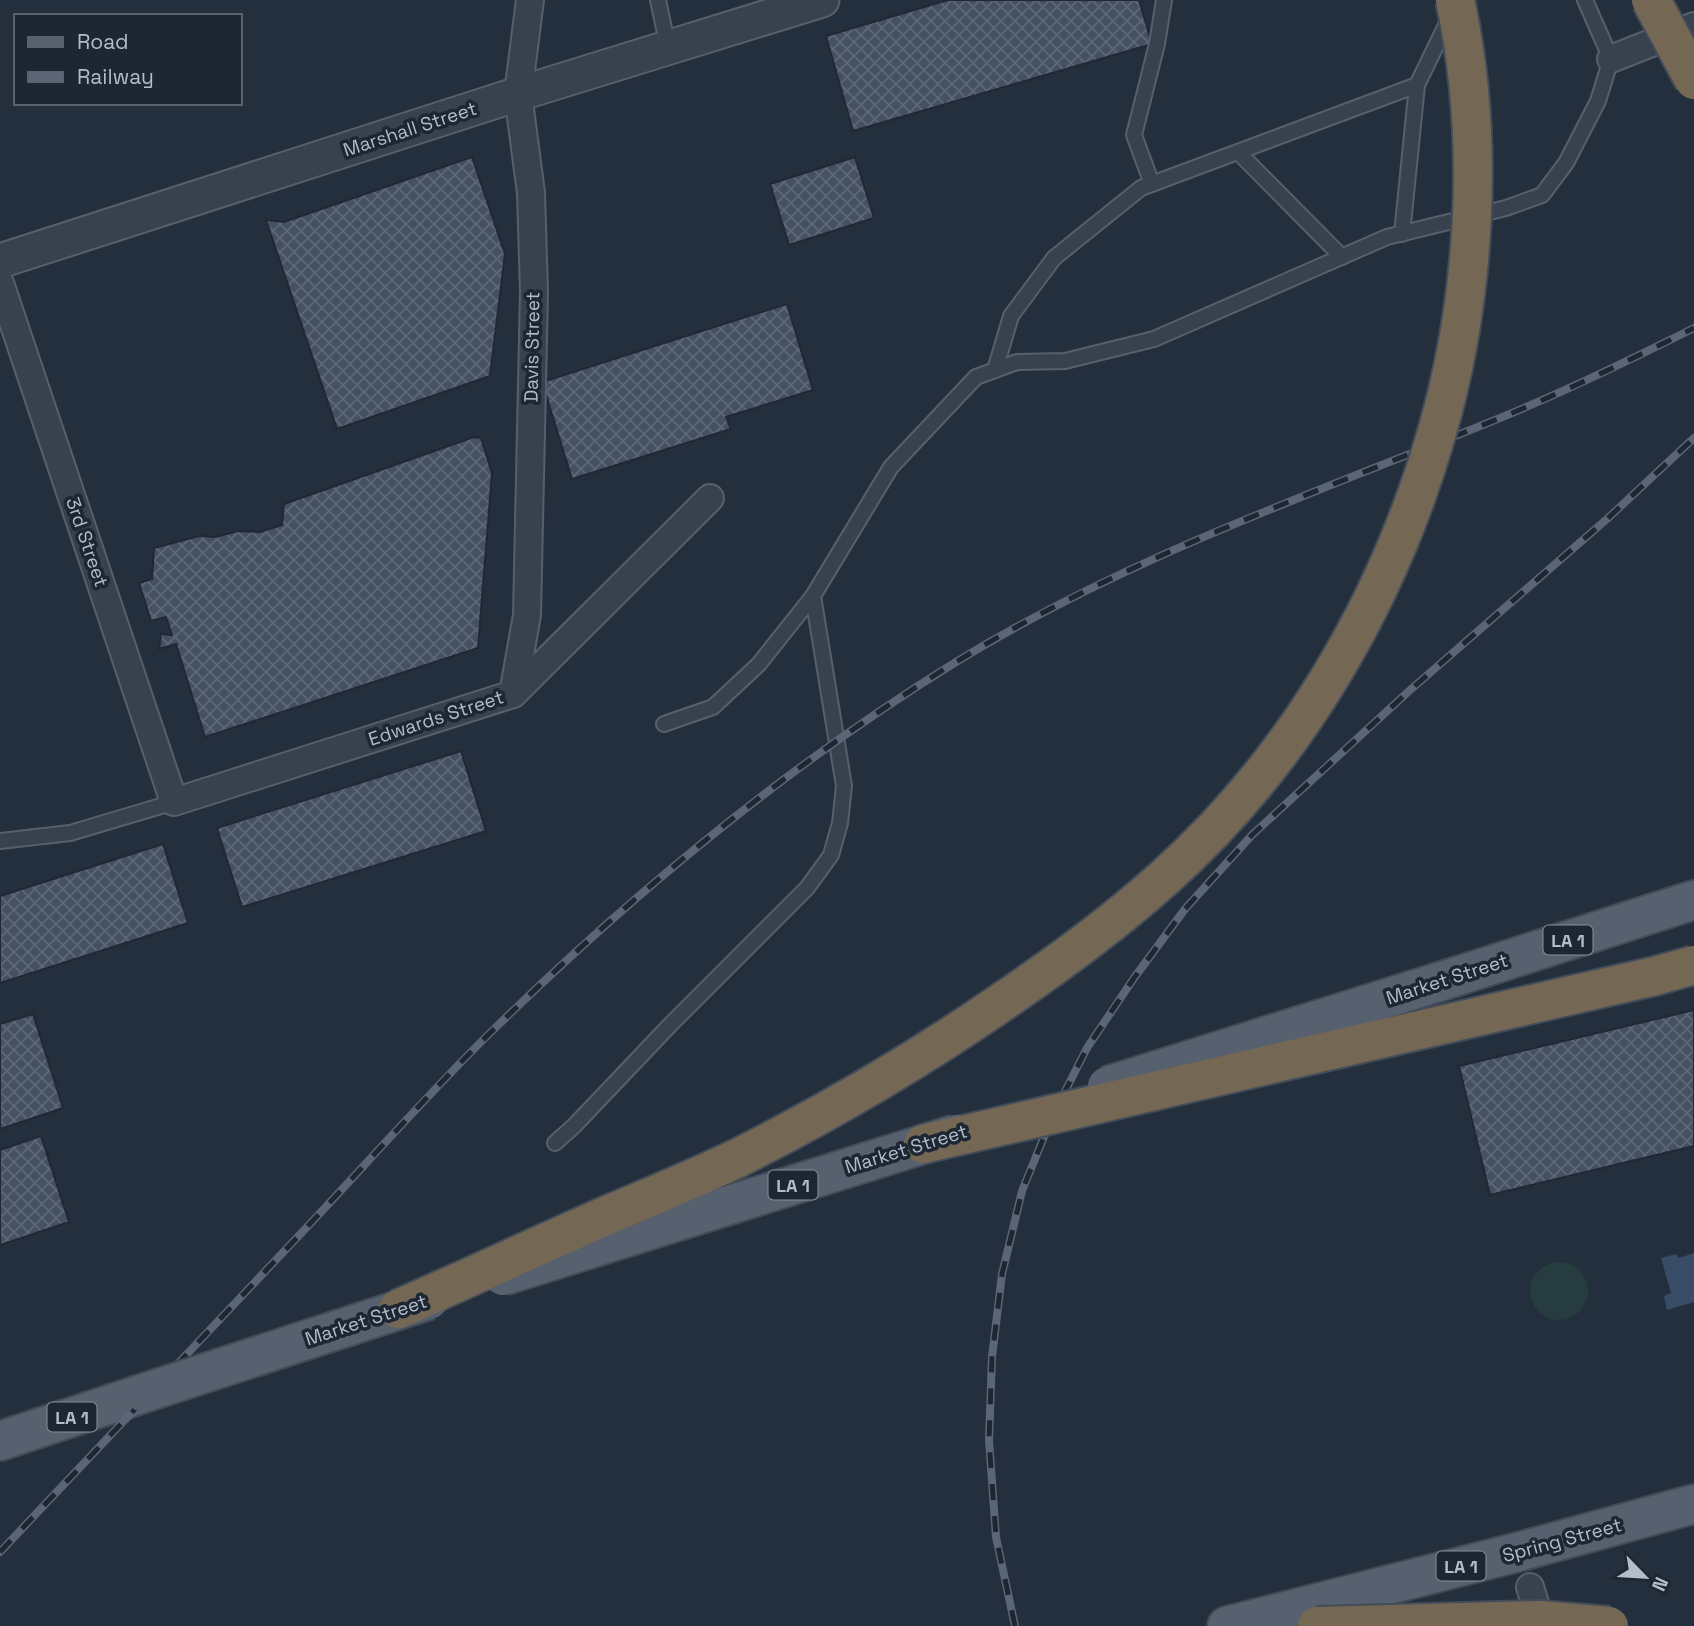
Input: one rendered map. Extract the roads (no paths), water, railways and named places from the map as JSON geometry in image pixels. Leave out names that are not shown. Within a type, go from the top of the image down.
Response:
[{"type":"highway","points":[[398,1309],[741,1156],[944,1042],[1095,936],[1164,878],[1207,837],[1247,792],[1302,720],[1363,621],[1412,513],[1446,401],[1458,344],[1466,285],[1473,195],[1467,74],[1456,0]]},
{"type":"highway","points":[[1651,0],[1694,80]]},
{"type":"highway","points":[[923,1144],[1694,965]]},
{"type":"highway","points":[[1317,1626],[1540,1620],[1609,1626]]},
{"type":"main road","name":"Market Street","points":[[0,1441],[398,1309],[1694,900]]},
{"type":"main road","name":"Spring Street","points":[[1227,1626],[1694,1504]]},
{"type":"street","name":"Davis Street","points":[[513,694],[527,615],[534,292],[531,192],[518,94],[530,0]]},
{"type":"street","name":"Marshall Street","points":[[0,261],[518,94],[822,0]]},
{"type":"street","points":[[1611,59],[1694,26]]},
{"type":"street","name":"3rd Street","points":[[0,283],[174,802]]},
{"type":"street","name":"Edwards Street","points":[[174,802],[513,694],[710,498]]},
{"type":"street","points":[[1530,1587],[1542,1626]]},
{"type":"lane","points":[[658,0],[668,47]]},
{"type":"lane","points":[[1152,184],[1134,135],[1157,44],[1164,0]]},
{"type":"lane","points":[[1402,234],[1417,85],[1456,0]]},
{"type":"lane","points":[[664,724],[713,707],[759,664],[813,596],[891,467],[976,377],[1017,362],[1065,361],[1154,339],[1387,237],[1506,208],[1542,195],[1566,163],[1598,101],[1611,59],[1585,0]]},
{"type":"lane","points":[[995,370],[1011,316],[1054,258],[1141,188],[1417,85]]},
{"type":"lane","points":[[1238,152],[1342,257]]},
{"type":"lane","points":[[555,1143],[807,888],[831,855],[840,822],[844,786],[813,596]]},
{"type":"lane","points":[[0,841],[70,833],[174,802]]},
{"type":"water","points":[[1694,1253],[1694,1302],[1667,1310],[1664,1296],[1671,1293],[1661,1258],[1676,1254],[1679,1258]]},
{"type":"railway","points":[[0,1552],[420,1104],[490,1033],[655,882],[713,834],[832,744],[956,662],[1087,590],[1292,500],[1525,408],[1694,328]]},
{"type":"railway","points":[[1015,1626],[996,1537],[989,1440],[992,1357],[1002,1274],[1022,1191],[1052,1117],[1087,1048],[1185,909],[1252,835],[1409,691],[1607,519],[1694,438]]}]
